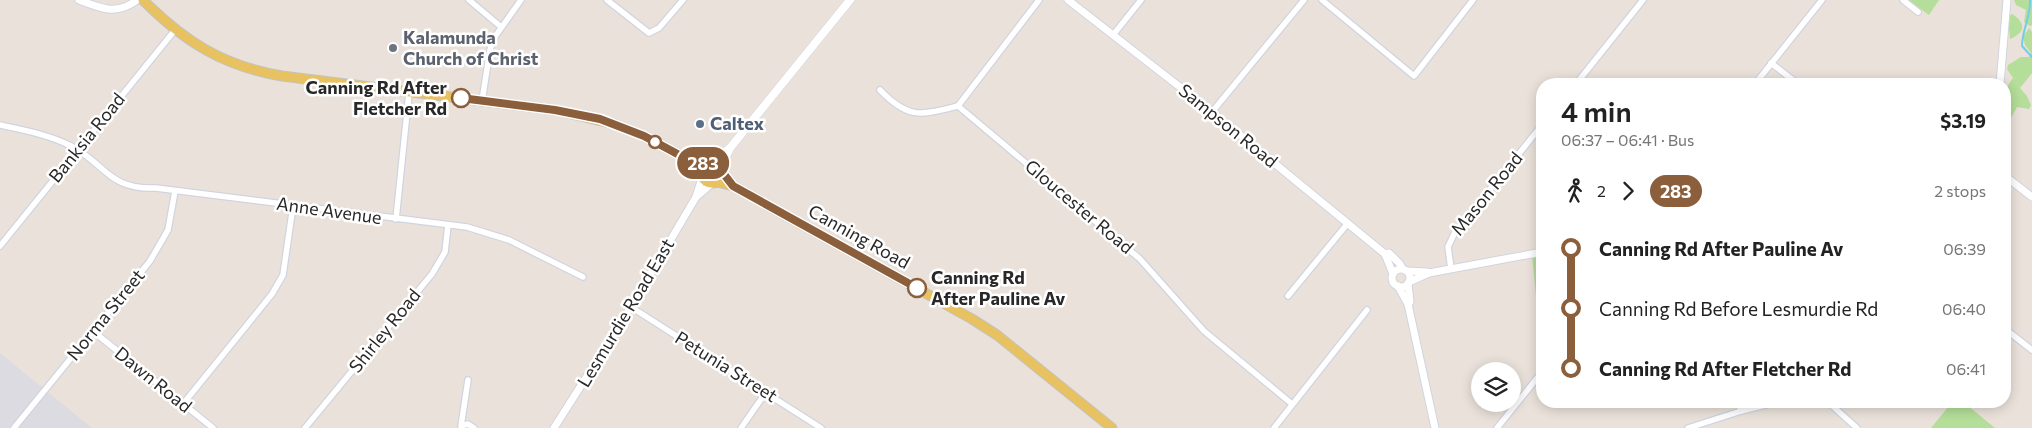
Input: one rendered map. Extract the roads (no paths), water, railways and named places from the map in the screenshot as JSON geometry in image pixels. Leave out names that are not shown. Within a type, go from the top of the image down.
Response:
[{"type":"main road","points":[[143,0],[175,30],[217,57],[257,71],[409,93],[555,110],[600,119],[644,136],[683,157],[709,162],[722,170]]},
{"type":"main road","points":[[701,176],[702,167],[730,148],[850,0]]},
{"type":"main road","points":[[683,157],[701,176],[714,183],[721,179],[722,170],[730,148]]},
{"type":"main road","name":"Canning Road","points":[[722,170],[733,186]]},
{"type":"main road","name":"Canning Road","points":[[714,183],[733,186],[977,322],[997,335],[1112,428]]},
{"type":"street","points":[[79,0],[99,7],[117,10],[137,0]]},
{"type":"street","points":[[469,0],[500,26]]},
{"type":"street","points":[[482,100],[490,50],[494,38],[500,26],[521,0]]},
{"type":"street","points":[[607,0],[649,33],[659,28],[683,0]]},
{"type":"street","points":[[880,90],[889,100],[908,112],[924,114],[958,106],[1039,0]]},
{"type":"street","name":"Sampson Road","points":[[1068,0],[1212,112],[1385,254],[1393,274]]},
{"type":"street","points":[[1113,35],[1141,0]]},
{"type":"street","points":[[1212,112],[1304,0]]},
{"type":"street","points":[[1322,0],[1414,76],[1473,0]]},
{"type":"street","points":[[1581,78],[1643,0]]},
{"type":"street","points":[[1760,78],[1822,0]]},
{"type":"street","points":[[1903,0],[1918,12]]},
{"type":"street","points":[[2000,78],[2007,0]]},
{"type":"street","name":"Banksia Road","points":[[0,246],[175,30]]},
{"type":"street","points":[[1771,63],[1790,78]]},
{"type":"street","points":[[396,220],[409,93]]},
{"type":"street","name":"Gloucester Road","points":[[958,106],[1140,259],[1204,331],[1292,404]]},
{"type":"street","name":"Anne Avenue","points":[[0,125],[66,143],[78,150],[109,176],[124,185],[142,189],[175,191],[396,220],[467,227],[509,240],[583,277]]},
{"type":"street","name":"Mason Road","points":[[1451,269],[1448,247],[1454,234],[1536,132]]},
{"type":"street","name":"Lesmurdie Road East","points":[[554,428],[631,307],[696,197],[701,176]]},
{"type":"street","points":[[2011,181],[2032,198]]},
{"type":"street","name":"Lesmurdie Road East","points":[[696,197],[714,183]]},
{"type":"street","name":"Norma Street","points":[[14,428],[150,262],[168,230],[175,191]]},
{"type":"street","points":[[183,404],[272,294],[283,275],[293,206]]},
{"type":"street","points":[[1288,296],[1348,223]]},
{"type":"street","name":"Shirley Road","points":[[306,428],[432,274],[445,252],[448,225]]},
{"type":"street","name":"Sampson Road","points":[[1385,254],[1389,253],[1404,270]]},
{"type":"street","points":[[1398,286],[1402,287],[1429,274],[1536,253]]},
{"type":"street","points":[[1429,274],[1427,272],[1396,270],[1393,274],[1393,282],[1398,286],[1408,304],[1435,428]]},
{"type":"street","points":[[1404,270],[1410,276],[1408,283],[1410,302],[1408,304]]},
{"type":"street","name":"Petunia Street","points":[[631,307],[821,428]]},
{"type":"street","points":[[1274,428],[1367,310]]},
{"type":"street","name":"Dawn Road","points":[[94,332],[212,428]]},
{"type":"street","points":[[2011,334],[2032,350]]},
{"type":"street","points":[[1497,428],[1536,379]]},
{"type":"street","points":[[460,427],[468,380]]},
{"type":"street","points":[[741,428],[766,392]]},
{"type":"street","points":[[1688,428],[1753,408]]},
{"type":"street","points":[[1835,408],[1857,428]]},
{"type":"street","points":[[460,427],[468,424],[474,428]]},
{"type":"waterway","points":[[2030,0],[2022,46],[2032,57]]},
{"type":"place","name":"Kalamunda Church of Christ","points":[[393,48]]},
{"type":"place","name":"Canning Rd After Fletcher Rd","points":[[461,98]]},
{"type":"place","name":"Caltex","points":[[700,124]]},
{"type":"place","name":"Canning Rd After Pauline Av","points":[[917,288]]}]
